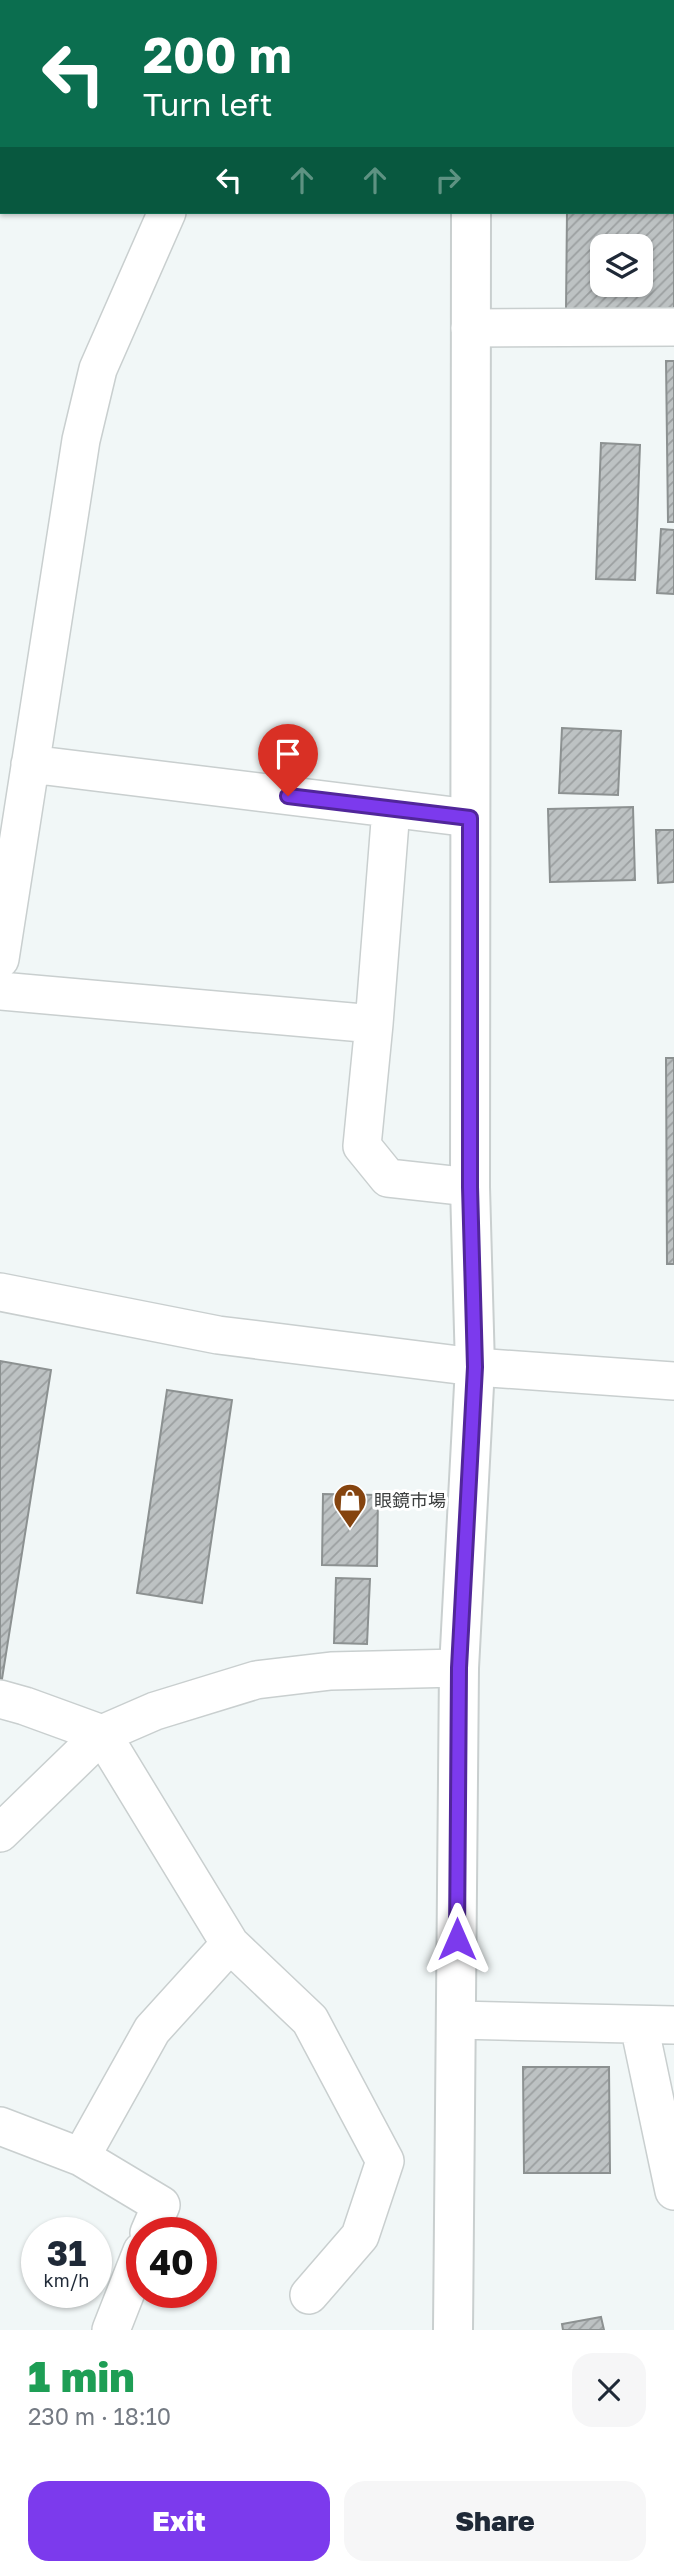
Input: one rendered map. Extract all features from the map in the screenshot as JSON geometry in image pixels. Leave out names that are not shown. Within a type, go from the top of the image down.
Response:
[{"type":"street","points":[[0,959],[84,428],[99,369],[166,214]]},
{"type":"street","points":[[453,2330],[459,1668],[475,1367],[470,1187],[471,214]]},
{"type":"street","points":[[470,328],[674,327]]},
{"type":"street","points":[[30,764],[470,818]]},
{"type":"street","points":[[391,809],[362,1146],[388,1178],[470,1187]]},
{"type":"street","points":[[0,991],[374,1024]]},
{"type":"street","points":[[0,1292],[218,1335],[475,1367],[674,1381]]},
{"type":"street","points":[[0,1833],[102,1734],[155,1711],[256,1680],[331,1671],[459,1668]]},
{"type":"street","points":[[0,1699],[102,1734],[230,1944],[310,2021],[384,2161],[360,2236],[309,2295]]},
{"type":"street","points":[[81,2157],[152,2030],[230,1944]]},
{"type":"street","points":[[456,2020],[657,2025],[674,2191]]},
{"type":"street","points":[[0,2126],[81,2157],[161,2205],[156,2217]]},
{"type":"street","points":[[110,2330],[126,2290]]},
{"type":"building","points":[[567,214],[674,214],[674,310],[566,309]]},
{"type":"building","points":[[666,361],[674,361],[674,522],[668,522]]},
{"type":"building","points":[[601,443],[640,445],[635,580],[596,579]]},
{"type":"building","points":[[661,529],[674,530],[674,594],[657,593]]},
{"type":"building","points":[[562,728],[621,731],[618,795],[559,793]]},
{"type":"building","points":[[633,807],[635,880],[550,882],[548,809]]},
{"type":"building","points":[[656,830],[674,830],[674,882],[658,883]]},
{"type":"building","points":[[666,1058],[674,1058],[674,1264],[667,1264]]},
{"type":"building","points":[[0,1361],[51,1370],[2,1679],[0,1679]]},
{"type":"building","points":[[167,1390],[232,1400],[202,1603],[137,1593]]},
{"type":"building","name":"眼鏡市場","points":[[323,1494],[378,1495],[377,1566],[322,1565]]},
{"type":"building","points":[[336,1578],[370,1579],[367,1644],[334,1643]]},
{"type":"building","points":[[523,2067],[609,2067],[610,2173],[524,2173]]},
{"type":"building","points":[[601,2317],[604,2330],[563,2330],[562,2324]]},
{"type":"place","name":"眼鏡市場","points":[[350,1530]]},
{"type":"route","points":[[288,796],[470,818],[470,1187],[475,1367],[459,1668],[457,1939]]}]
